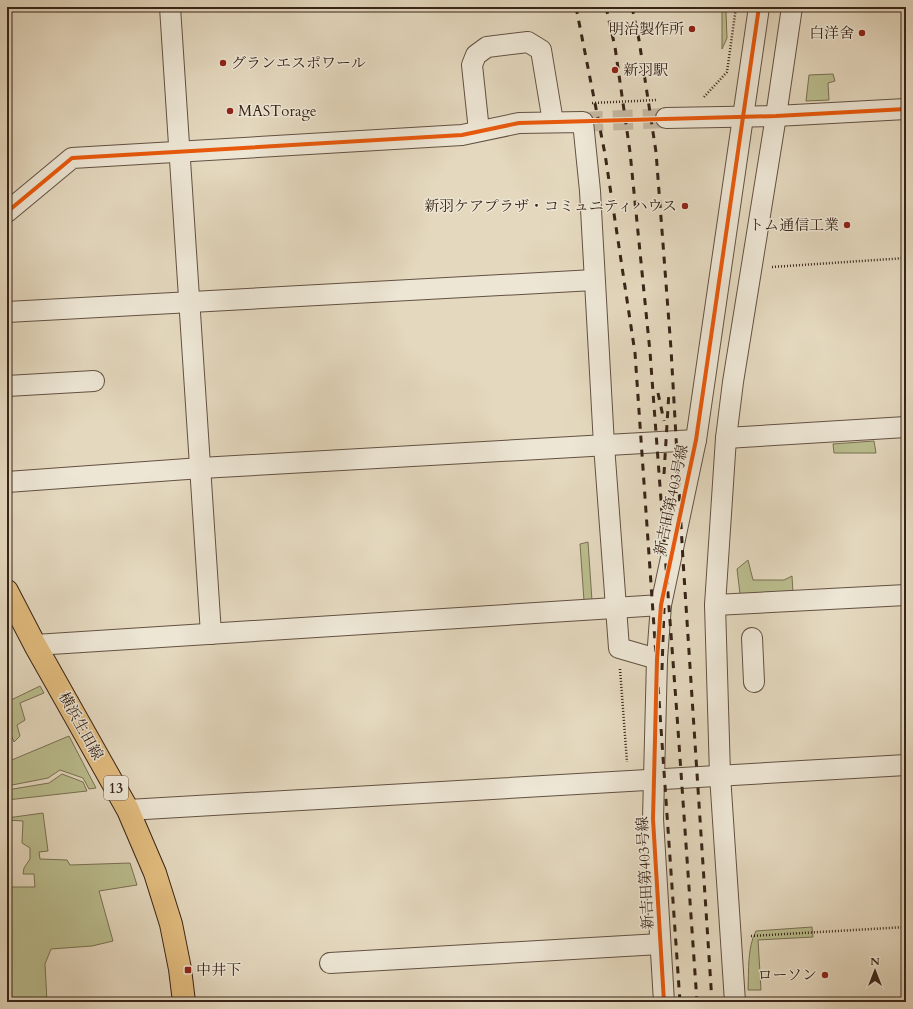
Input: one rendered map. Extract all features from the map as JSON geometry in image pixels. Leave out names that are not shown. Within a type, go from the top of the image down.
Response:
[{"type":"main road","name":"横浜生田線","points":[[7,591],[35,645],[128,810],[155,873],[171,924],[180,969],[184,1002]]},
{"type":"street","points":[[170,7],[211,634]]},
{"type":"street","name":"新吉田第403号線","points":[[664,1002],[653,819],[661,605],[696,440],[758,7]]},
{"type":"street","points":[[735,1002],[720,775],[715,605],[726,438],[733,382],[792,7]]},
{"type":"street","points":[[479,131],[472,65],[476,55],[486,47],[528,42],[542,50],[553,122]]},
{"type":"street","points":[[666,118],[776,116],[906,109]]},
{"type":"street","points":[[7,212],[72,158],[455,136],[519,123],[553,122],[586,112],[604,445],[619,648],[658,659]]},
{"type":"street","points":[[7,312],[594,280]]},
{"type":"street","points":[[7,386],[94,381]]},
{"type":"street","points":[[726,438],[906,427]]},
{"type":"street","points":[[7,482],[201,468],[696,440]]},
{"type":"street","points":[[715,605],[906,595]]},
{"type":"street","points":[[35,645],[661,605]]},
{"type":"street","points":[[752,638],[754,682]]},
{"type":"street","points":[[128,810],[906,764]]},
{"type":"street","points":[[330,963],[660,944]]},
{"type":"path","points":[[697,97],[704,97],[727,72],[736,7]]},
{"type":"path","points":[[586,112],[658,100]]},
{"type":"path","points":[[751,268],[906,258]]},
{"type":"path","points":[[619,648],[629,781]]},
{"type":"path","points":[[746,936],[906,927]]},
{"type":"green space","points":[[722,7],[728,7],[726,12],[727,38],[722,49]]},
{"type":"green space","points":[[833,74],[835,81],[828,83],[829,100],[806,101],[809,75]]},
{"type":"green space","points":[[874,441],[876,453],[834,453],[833,444]]},
{"type":"green space","points":[[588,542],[592,601],[584,601],[580,544]]},
{"type":"green space","points":[[748,560],[753,580],[784,580],[792,576],[793,593],[740,594],[737,569]]},
{"type":"green space","points":[[40,686],[44,693],[20,703],[25,720],[17,725],[20,736],[14,742],[7,726],[7,702]]},
{"type":"green space","points":[[69,736],[96,788],[89,789],[83,778],[60,770],[48,778],[7,786],[7,762]]},
{"type":"green space","points":[[62,774],[83,782],[87,791],[7,800],[7,790],[49,783]]},
{"type":"green space","points":[[43,813],[48,851],[39,852],[40,859],[67,860],[70,865],[130,863],[137,885],[99,891],[113,941],[92,946],[51,949],[45,964],[47,1002],[7,1002],[7,887],[35,887],[34,874],[23,874],[24,868],[30,859],[30,848],[22,843],[23,821],[7,820],[7,818]]},
{"type":"green space","points":[[812,927],[813,937],[758,940],[761,990],[748,990],[750,952],[756,931]]},
{"type":"tunnel","points":[[583,122],[666,118]]},
{"type":"railway","points":[[576,7],[605,154],[635,353],[680,1002]]},
{"type":"railway","points":[[606,7],[615,47],[630,152],[650,352],[697,1002]]},
{"type":"railway","points":[[632,7],[639,40],[656,152],[671,349],[683,560],[712,1002]]},
{"type":"railway","points":[[664,474],[669,391]]},
{"type":"railway","points":[[658,393],[664,421]]},
{"type":"railway","points":[[662,670],[664,608]]},
{"type":"cycle path","points":[[664,1002],[653,819],[657,659],[661,605],[696,440],[759,7]]},
{"type":"cycle path","points":[[7,212],[72,158],[462,135],[519,123],[776,116],[906,109]]},
{"type":"place","name":"明治製作所","points":[[692,29]]},
{"type":"place","name":"白洋舍","points":[[862,33]]},
{"type":"place","name":"グランエスポワール","points":[[223,63]]},
{"type":"place","name":"新羽駅","points":[[615,70]]},
{"type":"place","name":"MASTorage","points":[[230,111]]},
{"type":"place","name":"新羽ケアプラザ・コミュニティハウス","points":[[685,206]]},
{"type":"place","name":"トム通信工業","points":[[847,225]]},
{"type":"place","name":"中井下","points":[[188,970]]},
{"type":"place","name":"ローソン","points":[[825,975]]}]
